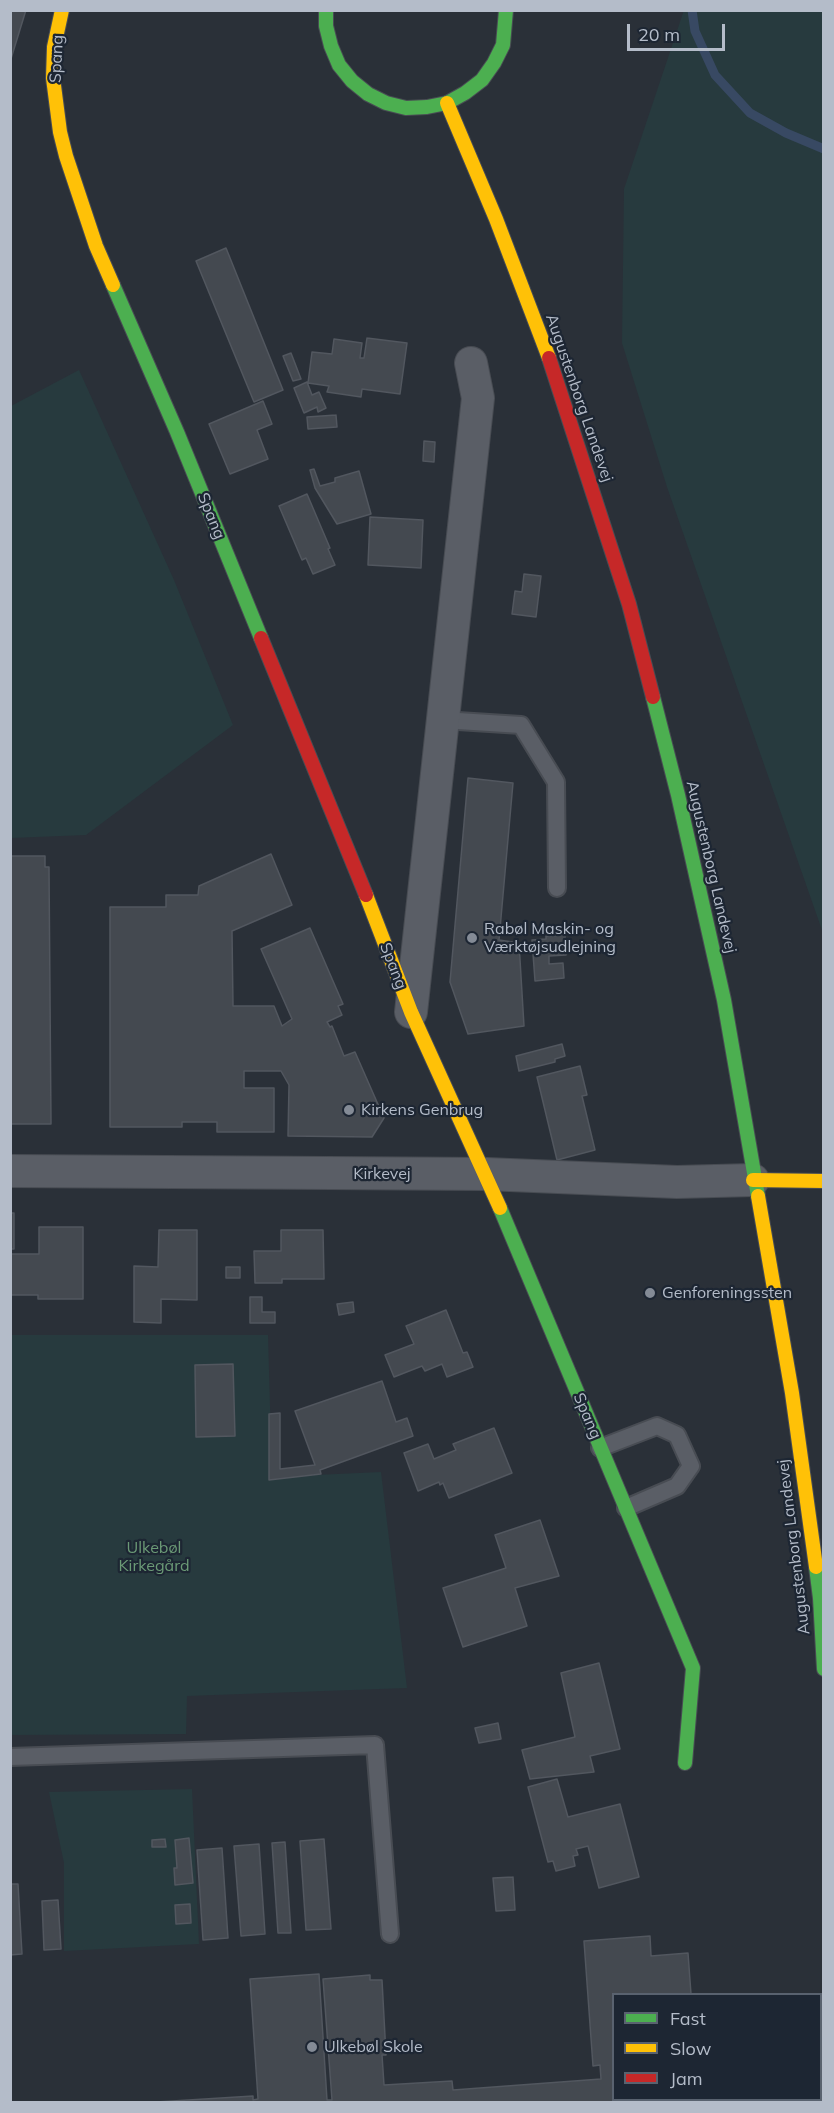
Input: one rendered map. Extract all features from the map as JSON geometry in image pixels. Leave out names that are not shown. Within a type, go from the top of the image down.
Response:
[{"type":"street","name":"Spang","points":[[62,10],[54,47],[53,78],[60,132],[96,246],[177,432],[349,852],[411,1012],[486,1174],[693,1668],[684,1763]]},
{"type":"street","points":[[326,10],[326,26],[331,46],[339,65],[352,81],[368,94],[386,103],[406,108],[447,103],[482,80],[503,45],[506,10]]},
{"type":"street","name":"Augustenborg Landevej","points":[[447,103],[496,219],[548,354],[629,604],[678,795],[724,1000],[753,1180],[792,1394],[820,1598],[824,1669]]},
{"type":"street","name":"Spang","points":[[411,1012],[478,398],[471,363]]},
{"type":"street","name":"Kirkevej","points":[[10,1171],[486,1174],[677,1182],[753,1180]]},
{"type":"street","points":[[753,1180],[824,1181]]},
{"type":"lane","points":[[442,720],[521,725],[556,782],[557,888]]},
{"type":"lane","points":[[600,1448],[657,1426],[677,1435],[691,1466],[677,1486],[626,1508]]},
{"type":"lane","points":[[10,1757],[375,1745],[390,1934]]},
{"type":"green space","points":[[684,10],[823,11],[823,933],[667,487],[622,343],[624,189]]},
{"type":"green space","points":[[79,370],[174,580],[233,725],[86,835],[11,838],[11,406]]},
{"type":"green space","name":"Ulkebøl Kirkegård","points":[[10,1335],[268,1335],[272,1477],[381,1472],[407,1688],[187,1696],[186,1734],[11,1735]]},
{"type":"green space","points":[[192,1789],[199,1944],[64,1951],[64,1863],[49,1792]]},
{"type":"building","points":[[10,10],[26,10],[10,62]]},
{"type":"building","points":[[226,248],[283,390],[254,402],[196,261]]},
{"type":"building","points":[[367,338],[407,343],[400,394],[362,389],[361,397],[327,392],[329,386],[308,383],[312,352],[332,354],[334,339],[362,343],[360,358],[364,358]]},
{"type":"building","points":[[291,353],[301,379],[293,381],[283,356]]},
{"type":"building","points":[[307,382],[312,395],[319,392],[326,408],[318,412],[317,407],[304,413],[294,388]]},
{"type":"building","points":[[263,401],[272,424],[257,430],[268,459],[230,474],[209,424]]},
{"type":"building","points":[[336,415],[337,427],[308,429],[307,417]]},
{"type":"building","points":[[424,441],[435,442],[434,462],[423,461]]},
{"type":"building","points":[[314,469],[320,486],[335,482],[335,478],[359,471],[371,514],[337,524],[315,488],[310,470]]},
{"type":"building","points":[[307,494],[335,565],[313,574],[306,558],[302,560],[279,506]]},
{"type":"building","points":[[370,517],[423,520],[421,568],[368,565]]},
{"type":"building","points":[[524,574],[541,576],[536,617],[512,614],[515,591],[522,592]]},
{"type":"building","points":[[468,778],[513,783],[499,940],[519,943],[524,1026],[468,1034],[450,982]]},
{"type":"building","points":[[271,854],[292,905],[232,931],[233,1006],[274,1006],[282,1026],[292,1019],[261,949],[310,928],[343,1004],[338,1006],[342,1015],[327,1022],[330,1027],[332,1026],[344,1056],[355,1052],[384,1118],[372,1137],[288,1136],[289,1085],[281,1071],[244,1071],[244,1088],[274,1088],[274,1132],[217,1132],[217,1122],[182,1122],[182,1127],[110,1127],[110,907],[166,907],[166,895],[198,895],[199,886]]},
{"type":"building","points":[[10,856],[45,856],[45,867],[49,867],[51,1124],[10,1124]]},
{"type":"building","points":[[565,935],[566,955],[549,956],[549,964],[563,963],[564,978],[535,981],[532,940],[546,939],[546,936]]},
{"type":"building","points":[[562,1044],[565,1056],[555,1059],[555,1062],[519,1071],[516,1056]]},
{"type":"building","points":[[580,1066],[587,1095],[582,1096],[595,1150],[557,1160],[537,1077]]},
{"type":"building","points":[[10,1213],[14,1213],[14,1249],[10,1249]]},
{"type":"building","points":[[39,1227],[83,1227],[83,1299],[38,1299],[38,1295],[11,1295],[10,1254],[39,1254]]},
{"type":"building","points":[[159,1230],[197,1230],[197,1300],[161,1299],[161,1323],[134,1322],[134,1266],[158,1267]]},
{"type":"building","points":[[281,1230],[323,1230],[324,1279],[282,1279],[282,1283],[255,1283],[254,1251],[281,1251]]},
{"type":"building","points":[[226,1267],[240,1267],[240,1278],[226,1278]]},
{"type":"building","points":[[250,1297],[262,1297],[262,1312],[275,1312],[275,1323],[250,1323]]},
{"type":"building","points":[[353,1302],[354,1312],[339,1315],[337,1304]]},
{"type":"building","points":[[446,1310],[463,1353],[467,1352],[473,1367],[447,1377],[442,1364],[425,1371],[422,1366],[394,1377],[385,1355],[414,1344],[406,1326]]},
{"type":"building","points":[[233,1364],[235,1436],[196,1437],[195,1365]]},
{"type":"building","points":[[382,1381],[396,1422],[407,1418],[413,1436],[320,1470],[321,1474],[269,1480],[269,1414],[280,1413],[280,1469],[315,1465],[295,1411]]},
{"type":"building","points":[[494,1428],[512,1473],[449,1498],[443,1483],[440,1485],[439,1482],[418,1491],[404,1453],[428,1444],[434,1459],[456,1450],[453,1444]]},
{"type":"building","points":[[540,1520],[559,1576],[515,1588],[527,1626],[463,1647],[443,1588],[506,1568],[495,1535]]},
{"type":"building","points":[[599,1663],[620,1749],[590,1756],[594,1772],[530,1779],[522,1750],[575,1737],[561,1673]]},
{"type":"building","points":[[498,1723],[501,1739],[479,1743],[475,1728]]},
{"type":"building","points":[[557,1779],[568,1817],[620,1804],[639,1877],[599,1888],[588,1846],[576,1849],[578,1855],[573,1856],[575,1866],[556,1871],[553,1861],[548,1862],[528,1787]]},
{"type":"building","points":[[189,1838],[193,1883],[175,1885],[174,1868],[177,1868],[175,1840]]},
{"type":"building","points":[[165,1839],[166,1847],[152,1847],[152,1840]]},
{"type":"building","points":[[324,1839],[331,1929],[306,1930],[300,1841]]},
{"type":"building","points":[[285,1842],[291,1933],[278,1933],[272,1843]]},
{"type":"building","points":[[259,1844],[265,1934],[241,1936],[234,1846]]},
{"type":"building","points":[[222,1848],[228,1938],[203,1940],[197,1850]]},
{"type":"building","points":[[513,1877],[515,1910],[496,1911],[493,1878]]},
{"type":"building","points":[[10,1884],[18,1884],[22,1954],[10,1955]]},
{"type":"building","points":[[58,1900],[61,1949],[44,1950],[42,1901]]},
{"type":"building","points":[[190,1904],[191,1923],[176,1924],[175,1905]]},
{"type":"building","points":[[650,1936],[651,1956],[688,1953],[691,1993],[612,1993],[612,2101],[657,2102],[156,2102],[253,2096],[253,2100],[258,2099],[250,1979],[319,1974],[327,2100],[332,2100],[323,1979],[370,1975],[370,1980],[382,1980],[386,2055],[382,2055],[384,2085],[452,2081],[453,2090],[601,2079],[600,2065],[593,2066],[584,1941]]},
{"type":"waterway","points":[[692,10],[695,31],[715,75],[750,113],[786,133],[824,149]]},
{"type":"traffic: fast","points":[[326,10],[326,26],[331,46],[339,65],[352,81],[368,94],[386,103],[406,108],[447,103],[482,80],[503,45],[506,10]]},
{"type":"traffic: fast","points":[[113,285],[177,432],[261,638]]},
{"type":"traffic: fast","points":[[653,697],[678,795],[724,1000],[758,1196]]},
{"type":"traffic: fast","points":[[500,1208],[693,1668],[685,1763]]},
{"type":"traffic: fast","points":[[816,1567],[824,1669]]},
{"type":"traffic: slow","points":[[62,10],[54,47],[53,78],[60,132],[96,246],[113,285]]},
{"type":"traffic: slow","points":[[447,103],[496,219],[549,358]]},
{"type":"traffic: slow","points":[[366,895],[411,1012],[500,1208]]},
{"type":"traffic: slow","points":[[753,1180],[824,1181]]},
{"type":"traffic: slow","points":[[758,1196],[792,1393],[816,1567]]},
{"type":"traffic: jam","points":[[549,358],[629,604],[653,697]]},
{"type":"traffic: jam","points":[[261,638],[366,895]]},
{"type":"place","name":"Rabøl Maskin- og Værktøjsudlejning","points":[[472,938]]},
{"type":"place","name":"Kirkens Genbrug","points":[[349,1110]]},
{"type":"place","name":"Genforeningssten","points":[[650,1293]]},
{"type":"place","name":"Ulkebøl Skole","points":[[312,2047]]}]
